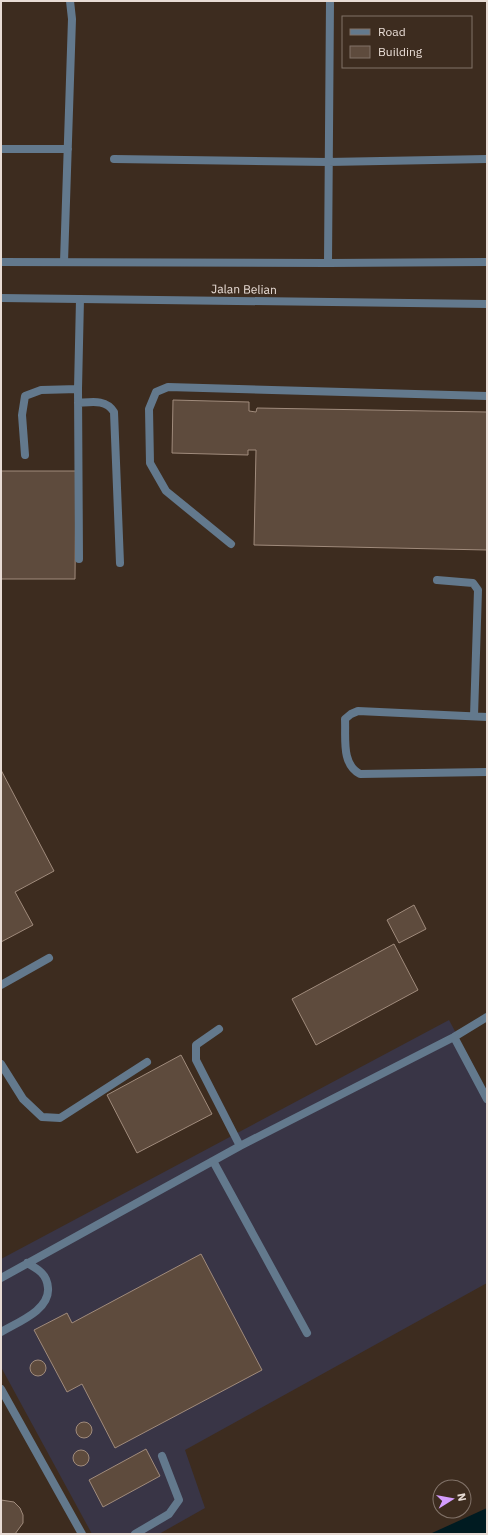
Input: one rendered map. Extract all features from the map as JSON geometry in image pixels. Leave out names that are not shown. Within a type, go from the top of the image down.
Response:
[{"type":"street","points":[[64,262],[72,19],[70,1]]},
{"type":"street","points":[[328,263],[330,1]]},
{"type":"street","points":[[1,149],[68,149]]},
{"type":"street","points":[[114,159],[328,162],[487,159]]},
{"type":"street","points":[[1,262],[487,262]]},
{"type":"street","name":"Jalan Belian","points":[[1,298],[487,304]]},
{"type":"street","points":[[79,559],[78,389],[80,299]]},
{"type":"street","points":[[231,544],[166,491],[150,463],[149,410],[156,392],[168,387],[487,396]]},
{"type":"street","points":[[25,455],[22,415],[25,396],[41,390],[78,389]]},
{"type":"street","points":[[78,403],[100,402],[110,405],[114,412],[120,563]]},
{"type":"street","points":[[437,580],[472,583],[478,590],[474,716]]},
{"type":"street","points":[[487,717],[358,712],[351,714],[345,719],[348,762],[352,770],[360,774],[487,772]]},
{"type":"street","points":[[1,985],[49,958]]},
{"type":"street","points":[[1,1278],[212,1161],[454,1037],[487,1017]]},
{"type":"street","points":[[219,1029],[196,1045],[196,1060],[240,1146]]},
{"type":"street","points":[[454,1037],[487,1099]]},
{"type":"street","points":[[1,1064],[22,1099],[42,1117],[60,1118],[147,1062]]},
{"type":"street","points":[[212,1161],[307,1333]]},
{"type":"street","points":[[1,1332],[43,1305],[49,1294],[47,1280],[39,1269],[27,1263]]},
{"type":"street","points":[[1,1389],[82,1534]]},
{"type":"street","points":[[135,1534],[169,1514],[179,1500],[162,1456]]},
{"type":"shaded area","points":[[449,1020],[487,1091],[487,1283],[185,1450],[205,1508],[159,1534],[92,1534],[1,1367],[1,1259]]},
{"type":"water","points":[[487,1508],[487,1534],[431,1534],[463,1519],[472,1519],[472,1515]]},
{"type":"building","points":[[173,400],[249,402],[249,411],[256,412],[257,408],[487,412],[487,550],[254,545],[256,450],[248,450],[248,455],[172,453]]},
{"type":"building","points":[[1,471],[76,471],[75,579],[1,579]]},
{"type":"building","points":[[1,770],[54,871],[15,892],[33,925],[1,942]]},
{"type":"building","points":[[414,905],[426,929],[399,943],[387,920]]},
{"type":"building","points":[[394,944],[418,990],[316,1045],[292,999]]},
{"type":"building","points":[[181,1055],[212,1114],[137,1153],[107,1095]]},
{"type":"building","points":[[201,1254],[262,1370],[115,1448],[82,1384],[67,1392],[34,1330],[67,1313],[72,1323]]},
{"type":"building","points":[[38,1360],[44,1362],[46,1368],[44,1374],[38,1376],[32,1374],[30,1368],[32,1362]]},
{"type":"building","points":[[84,1422],[91,1427],[92,1430],[87,1437],[84,1438],[77,1433],[76,1430],[81,1423]]},
{"type":"building","points":[[146,1449],[160,1476],[103,1507],[89,1480]]},
{"type":"building","points":[[81,1450],[88,1455],[89,1458],[84,1465],[81,1466],[74,1461],[73,1458],[78,1451]]},
{"type":"building","points":[[1,1500],[14,1502],[20,1508],[23,1515],[23,1523],[15,1534],[1,1534]]}]
